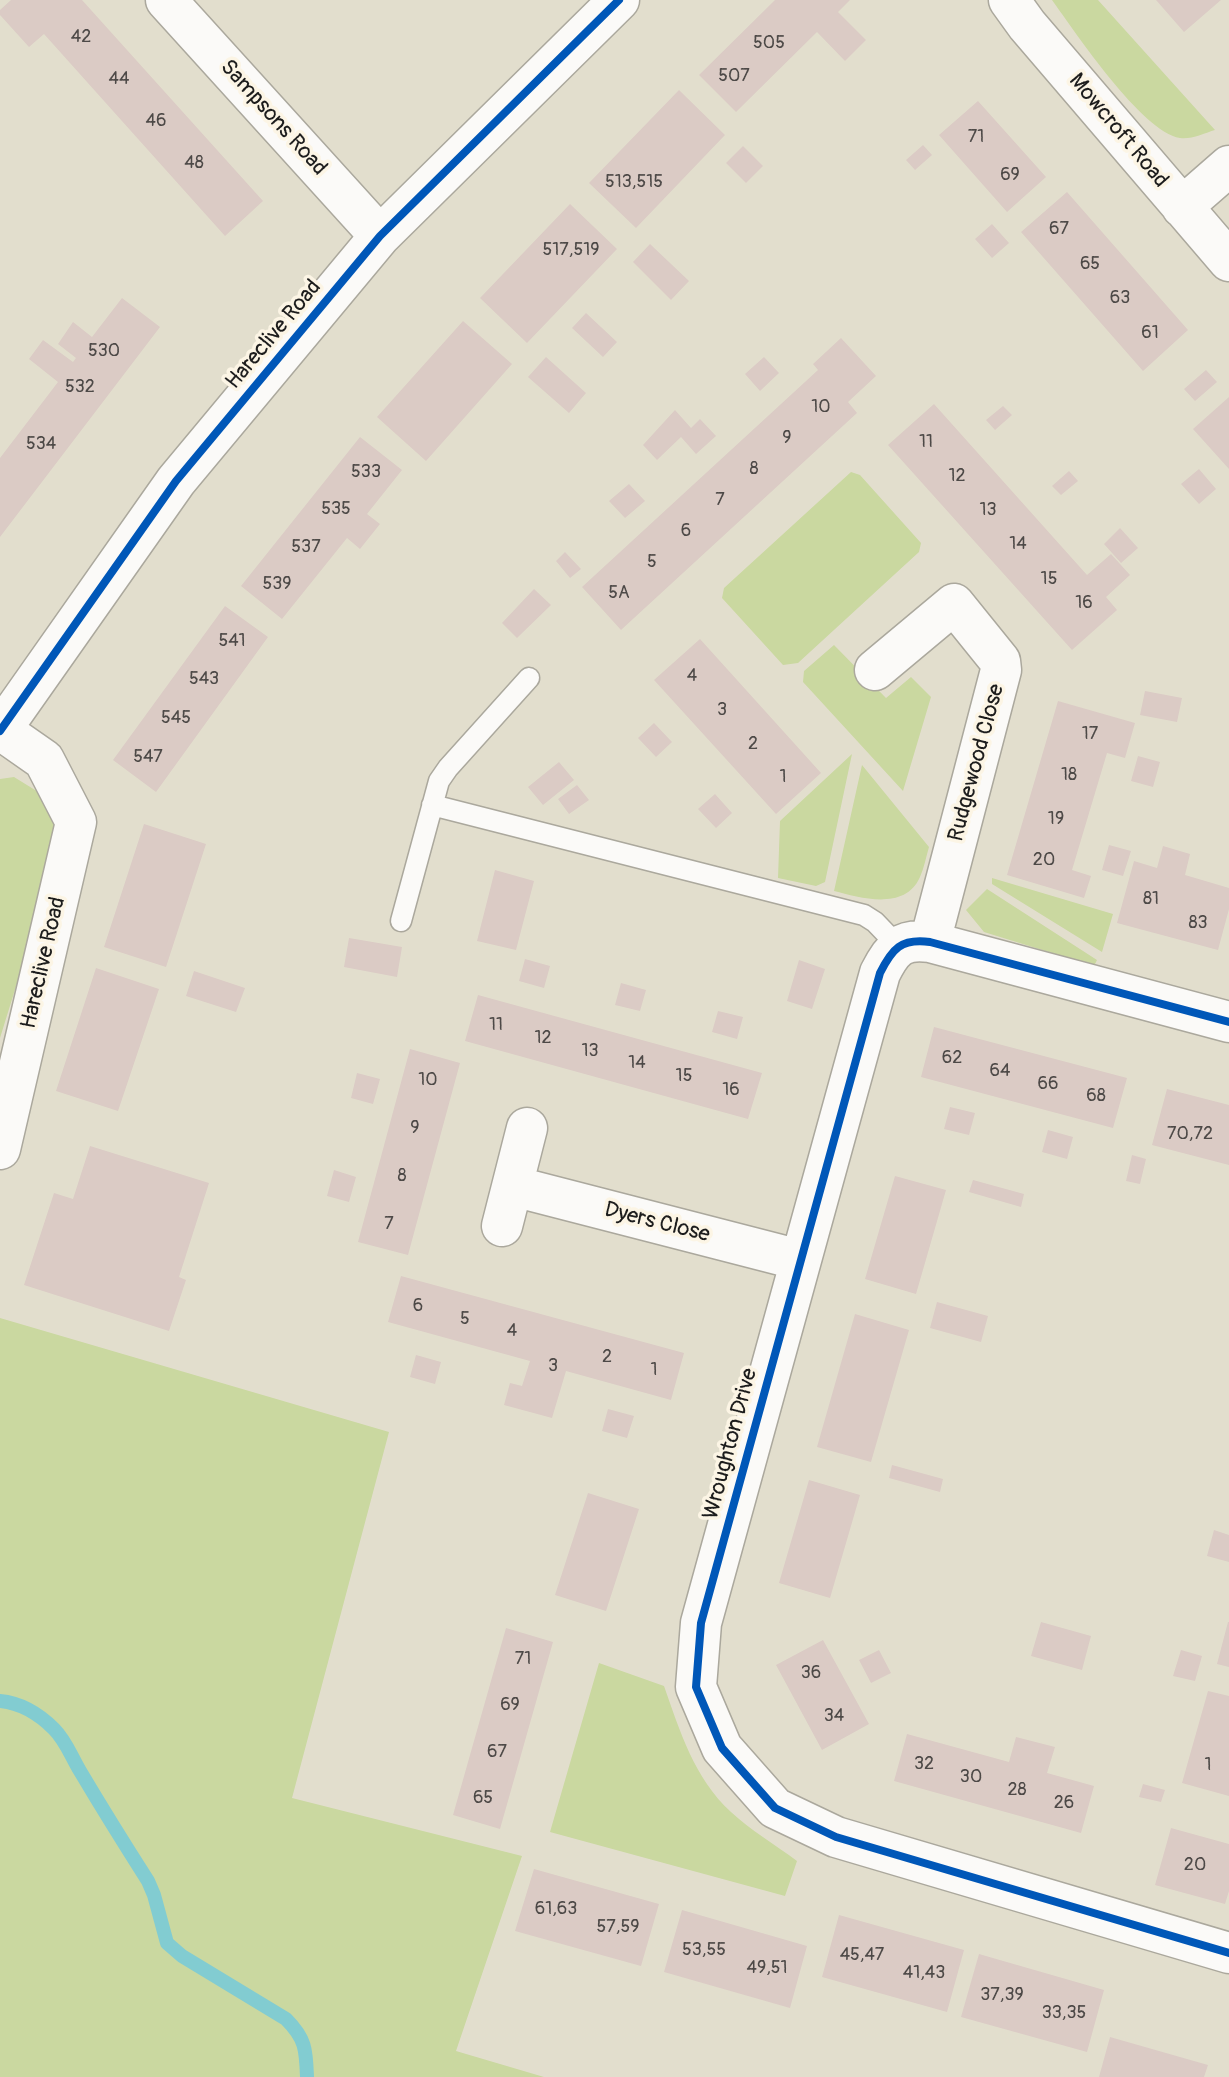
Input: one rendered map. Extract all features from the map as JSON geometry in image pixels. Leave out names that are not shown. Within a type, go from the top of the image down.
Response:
[{"type":"street","name":"Sampsons Road","points":[[166,0],[380,236]]},
{"type":"street","name":"Hareclive Road","points":[[2,1136],[76,822],[44,760],[0,730],[176,481],[380,236],[619,0]]},
{"type":"street","name":"Mowcroft Road","points":[[1009,0],[1037,37],[1229,261]]},
{"type":"street","points":[[1182,207],[1229,166]]},
{"type":"street","name":"Rudgewood Close","points":[[875,670],[954,604],[1000,661],[1001,670],[914,944]]},
{"type":"street","points":[[914,944],[1229,1022]]},
{"type":"street","name":"Wroughton Drive","points":[[914,944],[891,953],[880,973],[701,1623],[696,1687],[722,1748],[775,1808],[836,1837],[1229,1953]]},
{"type":"street","points":[[502,1226],[527,1128]]},
{"type":"street","name":"Dyers Close","points":[[513,1186],[800,1260]]},
{"type":"lane","points":[[401,921],[439,781],[529,678]]},
{"type":"lane","points":[[432,805],[864,915],[914,944]]},
{"type":"green space","points":[[1052,0],[1098,0],[1215,130],[1180,138],[1165,132],[1147,118],[1110,79]]},
{"type":"green space","points":[[851,472],[860,475],[921,543],[919,552],[798,663],[783,665],[722,598],[724,588]]},
{"type":"green space","points":[[834,645],[886,698],[911,677],[931,697],[903,791],[803,682],[804,671]]},
{"type":"green space","points":[[852,754],[825,882],[816,886],[778,878],[780,821]]},
{"type":"green space","points":[[862,765],[929,847],[921,874],[913,888],[904,895],[869,899],[834,891]]},
{"type":"green space","points":[[14,777],[48,798],[63,835],[0,1038],[0,779]]},
{"type":"green space","points":[[992,878],[1113,914],[1102,952],[992,884]]},
{"type":"green space","points":[[987,889],[1097,960],[1094,966],[984,932],[966,910]]},
{"type":"green space","points":[[0,1318],[389,1432],[292,1798],[522,1856],[456,2051],[544,2077],[0,2077]]},
{"type":"green space","points":[[599,1663],[664,1686],[690,1753],[718,1799],[738,1819],[797,1861],[785,1896],[550,1832]]},
{"type":"building","points":[[11,0],[82,0],[263,201],[225,236],[44,34],[29,47],[0,15],[0,10]]},
{"type":"building","points":[[775,0],[850,0],[838,12],[866,40],[845,61],[817,32],[736,112],[699,75]]},
{"type":"building","points":[[1156,0],[1221,0],[1184,32]]},
{"type":"building","points":[[679,90],[725,135],[636,228],[589,183]]},
{"type":"building","points":[[978,101],[1046,177],[1007,212],[939,135]]},
{"type":"building","points":[[923,145],[932,155],[915,170],[906,160]]},
{"type":"building","points":[[743,146],[763,166],[746,183],[726,163]]},
{"type":"building","points":[[1067,192],[1188,330],[1143,371],[1021,232]]},
{"type":"building","points":[[570,204],[617,249],[527,343],[480,298]]},
{"type":"building","points":[[992,224],[1009,243],[992,258],[975,239]]},
{"type":"building","points":[[650,244],[689,281],[671,300],[633,262]]},
{"type":"building","points":[[122,298],[160,327],[0,537],[0,458],[58,382],[29,359],[43,340],[73,362],[76,358],[58,344],[73,322],[92,337]]},
{"type":"building","points":[[586,313],[617,342],[603,357],[572,328]]},
{"type":"building","points":[[463,321],[512,364],[426,461],[377,417]]},
{"type":"building","points":[[841,338],[876,376],[848,402],[857,413],[621,630],[582,587],[818,370],[813,364]]},
{"type":"building","points":[[546,357],[586,393],[569,413],[528,377]]},
{"type":"building","points":[[764,357],[779,373],[760,391],[745,374]]},
{"type":"building","points":[[1206,370],[1217,382],[1195,401],[1184,389]]},
{"type":"building","points":[[1229,397],[1229,469],[1193,429]]},
{"type":"building","points":[[934,404],[1087,575],[1111,554],[1130,575],[1106,597],[1117,610],[1072,650],[888,445]]},
{"type":"building","points":[[1003,406],[1012,415],[995,430],[986,420]]},
{"type":"building","points":[[675,410],[691,428],[700,419],[716,436],[696,454],[681,437],[657,460],[643,445]]},
{"type":"building","points":[[360,437],[402,470],[367,514],[380,524],[360,549],[347,538],[282,619],[241,586]]},
{"type":"building","points":[[1199,469],[1216,489],[1199,504],[1181,484]]},
{"type":"building","points":[[1069,471],[1078,481],[1061,495],[1052,486]]},
{"type":"building","points":[[629,484],[645,501],[625,518],[609,501]]},
{"type":"building","points":[[1120,528],[1138,548],[1121,563],[1104,544]]},
{"type":"building","points":[[565,552],[581,569],[570,578],[556,561]]},
{"type":"building","points":[[534,589],[551,605],[517,638],[502,623]]},
{"type":"building","points":[[225,606],[268,637],[156,792],[113,760]]},
{"type":"building","points":[[700,639],[821,773],[776,814],[654,680]]},
{"type":"building","points":[[1145,691],[1182,698],[1177,722],[1140,715]]},
{"type":"building","points":[[1058,701],[1135,723],[1125,758],[1107,753],[1072,870],[1091,876],[1084,898],[1007,875]]},
{"type":"building","points":[[654,723],[672,742],[656,757],[638,738]]},
{"type":"building","points":[[1138,756],[1160,762],[1153,787],[1131,781]]},
{"type":"building","points":[[559,762],[574,780],[543,805],[528,787]]},
{"type":"building","points":[[577,785],[589,800],[569,814],[558,799]]},
{"type":"building","points":[[715,794],[732,813],[716,828],[698,809]]},
{"type":"building","points":[[144,824],[206,844],[166,967],[104,947]]},
{"type":"building","points":[[1109,845],[1131,851],[1123,876],[1102,870]]},
{"type":"building","points":[[1163,846],[1190,854],[1185,875],[1229,888],[1229,909],[1218,950],[1117,923],[1134,861],[1157,868]]},
{"type":"building","points":[[495,870],[534,881],[516,950],[477,941]]},
{"type":"building","points":[[349,938],[402,947],[397,977],[344,967]]},
{"type":"building","points":[[525,959],[550,966],[544,988],[519,981]]},
{"type":"building","points":[[799,960],[825,969],[812,1009],[787,1001]]},
{"type":"building","points":[[96,968],[159,989],[118,1111],[56,1091]]},
{"type":"building","points":[[194,971],[245,988],[236,1012],[186,996]]},
{"type":"building","points":[[621,983],[646,990],[640,1011],[615,1005]]},
{"type":"building","points":[[478,995],[762,1073],[748,1119],[465,1041]]},
{"type":"building","points":[[718,1011],[743,1017],[737,1039],[712,1032]]},
{"type":"building","points":[[934,1027],[1127,1078],[1113,1128],[921,1077]]},
{"type":"building","points":[[410,1049],[460,1063],[408,1255],[358,1242]]},
{"type":"building","points":[[357,1073],[380,1079],[373,1104],[351,1098]]},
{"type":"building","points":[[1167,1089],[1229,1105],[1229,1165],[1152,1145]]},
{"type":"building","points":[[950,1107],[975,1113],[969,1135],[944,1129]]},
{"type":"building","points":[[1048,1130],[1073,1137],[1067,1159],[1042,1152]]},
{"type":"building","points":[[90,1146],[209,1183],[179,1277],[186,1280],[169,1331],[24,1285],[54,1193],[73,1199]]},
{"type":"building","points":[[1132,1155],[1146,1159],[1140,1184],[1126,1181]]},
{"type":"building","points":[[334,1170],[356,1177],[349,1202],[327,1196]]},
{"type":"building","points":[[895,1176],[946,1190],[916,1294],[865,1279]]},
{"type":"building","points":[[973,1180],[1024,1194],[1021,1207],[969,1192]]},
{"type":"building","points":[[401,1276],[684,1353],[671,1400],[566,1371],[552,1418],[504,1405],[510,1383],[522,1386],[530,1361],[388,1322]]},
{"type":"building","points":[[937,1302],[988,1316],[981,1342],[930,1328]]},
{"type":"building","points":[[855,1314],[909,1330],[871,1462],[817,1447]]},
{"type":"building","points":[[416,1355],[441,1362],[435,1384],[410,1377]]},
{"type":"building","points":[[608,1409],[634,1416],[627,1438],[602,1431]]},
{"type":"building","points":[[892,1465],[943,1479],[940,1492],[889,1478]]},
{"type":"building","points":[[809,1480],[860,1495],[830,1598],[779,1583]]},
{"type":"building","points":[[588,1493],[639,1509],[606,1611],[555,1595]]},
{"type":"building","points":[[1214,1530],[1229,1535],[1229,1562],[1207,1556]]},
{"type":"building","points":[[1041,1622],[1091,1636],[1082,1670],[1031,1656]]},
{"type":"building","points":[[1229,1622],[1229,1667],[1217,1664]]},
{"type":"building","points":[[506,1628],[553,1642],[500,1829],[453,1815]]},
{"type":"building","points":[[823,1640],[869,1724],[822,1750],[776,1665]]},
{"type":"building","points":[[879,1650],[891,1673],[871,1683],[859,1660]]},
{"type":"building","points":[[1181,1650],[1202,1656],[1195,1681],[1173,1676]]},
{"type":"building","points":[[1208,1691],[1229,1696],[1229,1796],[1182,1783]]},
{"type":"building","points":[[907,1734],[1009,1762],[1016,1737],[1055,1747],[1047,1773],[1094,1786],[1081,1833],[894,1781]]},
{"type":"building","points":[[1143,1784],[1165,1790],[1161,1802],[1139,1797]]},
{"type":"building","points":[[1171,1828],[1229,1844],[1229,1891],[1225,1904],[1155,1885]]},
{"type":"building","points":[[534,1869],[659,1904],[641,1966],[515,1931]]},
{"type":"building","points":[[682,1910],[807,1946],[790,2008],[664,1972]]},
{"type":"building","points":[[839,1915],[964,1950],[947,2012],[822,1977]]},
{"type":"building","points":[[979,1954],[1104,1990],[1087,2052],[961,2017]]},
{"type":"building","points":[[1110,2037],[1208,2065],[1204,2077],[1099,2077]]},
{"type":"waterway","points":[[0,1701],[29,1710],[58,1734],[148,1881],[167,1943],[182,1956],[286,2019],[304,2045],[307,2077]]},
{"type":"cycle path","points":[[0,731],[176,481],[380,236],[619,0]]},
{"type":"cycle path","points":[[1229,1022],[930,942],[912,942],[893,952],[880,973],[701,1623],[696,1687],[722,1748],[775,1808],[836,1837],[1229,1953]]}]
